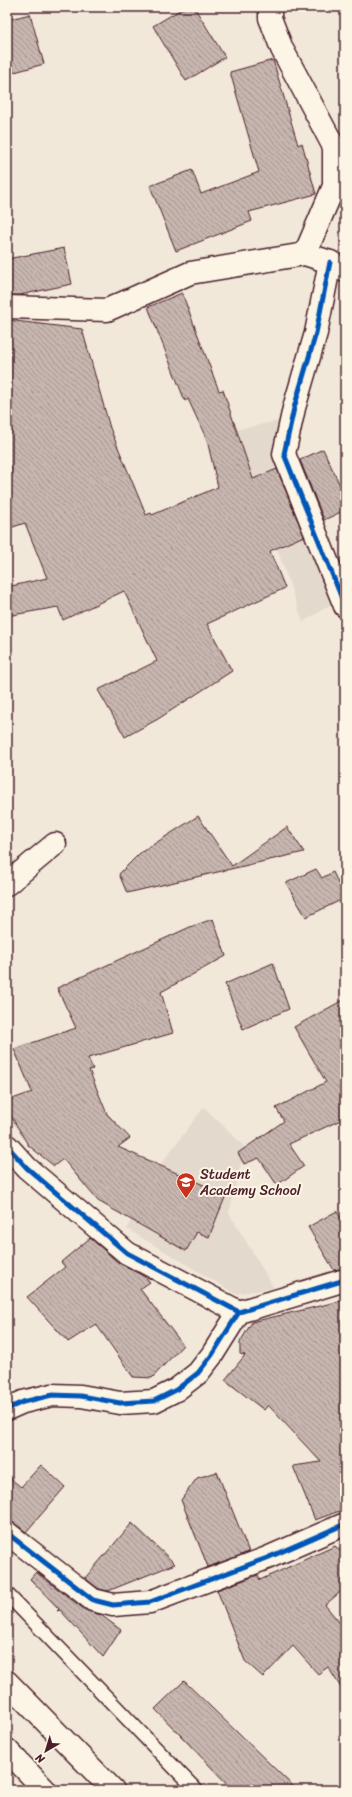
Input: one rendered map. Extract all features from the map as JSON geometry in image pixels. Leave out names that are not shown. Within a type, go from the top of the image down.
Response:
[{"type":"main road","points":[[270,7],[270,18],[282,49],[334,147],[334,186],[305,254]]},
{"type":"main road","points":[[7,308],[107,310],[190,273],[305,254],[338,266],[294,408],[284,454],[345,606]]},
{"type":"main road","points":[[7,884],[55,844]]},
{"type":"main road","points":[[7,1146],[27,1168],[127,1253],[239,1312]]},
{"type":"main road","points":[[7,1409],[23,1402],[52,1395],[81,1396],[120,1403],[154,1401],[176,1390],[198,1373],[212,1355],[239,1312],[345,1280]]},
{"type":"main road","points":[[7,1533],[93,1600],[113,1605],[150,1602],[266,1558],[345,1524]]},
{"type":"main road","points":[[7,1682],[113,1790]]},
{"type":"main road","points":[[7,1750],[45,1790]]},
{"type":"lane","points":[[7,1594],[196,1790]]},
{"type":"shaded area","points":[[283,420],[343,597],[303,622],[235,430]]},
{"type":"shaded area","name":"Student Academy School","points":[[204,1107],[245,1147],[229,1213],[274,1288],[236,1294],[127,1229],[145,1185]]},
{"type":"building","points":[[185,7],[194,7],[225,57],[186,81],[153,26]]},
{"type":"building","points":[[30,14],[44,64],[11,73],[7,57],[7,20]]},
{"type":"building","points":[[273,60],[298,145],[302,143],[316,194],[249,212],[252,221],[176,251],[150,186],[192,170],[201,194],[259,172],[230,72]]},
{"type":"building","points":[[64,248],[72,284],[20,295],[7,295],[7,259]]},
{"type":"building","points":[[182,293],[219,391],[223,390],[253,479],[277,469],[304,536],[270,551],[285,588],[207,624],[232,671],[158,719],[125,737],[98,690],[157,661],[124,591],[63,620],[58,607],[7,616],[7,587],[47,578],[25,523],[7,529],[7,320],[82,329],[110,428],[146,515],[151,513],[152,515],[218,487],[207,440],[188,399],[185,401],[148,307]]},
{"type":"building","points":[[323,449],[345,496],[345,510],[324,520],[300,460]]},
{"type":"building","points":[[198,816],[232,866],[287,827],[304,852],[127,893],[119,874],[140,853]]},
{"type":"building","points":[[316,869],[322,878],[333,872],[345,898],[306,917],[286,883]]},
{"type":"building","points":[[213,919],[226,956],[161,992],[173,1033],[88,1058],[93,1069],[89,1070],[107,1114],[130,1138],[118,1147],[226,1195],[209,1237],[197,1232],[186,1251],[98,1201],[63,1159],[54,1166],[28,1145],[7,1109],[7,1101],[32,1092],[14,1049],[76,1028],[57,988],[190,927]]},
{"type":"building","points":[[273,963],[289,1009],[243,1029],[225,984]]},
{"type":"building","points":[[345,999],[345,1118],[289,1144],[304,1166],[277,1185],[259,1158],[244,1164],[238,1153],[284,1121],[276,1108],[326,1082],[294,1027]]},
{"type":"building","points":[[337,1211],[345,1227],[345,1268],[334,1270],[308,1227]]},
{"type":"building","points":[[90,1238],[119,1263],[145,1277],[150,1282],[140,1289],[183,1345],[152,1378],[133,1377],[96,1324],[68,1342],[27,1297],[65,1267],[61,1262]]},
{"type":"building","points":[[345,1300],[345,1509],[315,1520],[293,1466],[321,1462],[268,1405],[264,1410],[225,1380],[245,1355],[240,1354],[240,1342],[252,1322]]},
{"type":"building","points":[[41,1465],[65,1487],[26,1532],[14,1523],[7,1521],[7,1476],[21,1487]]},
{"type":"building","points":[[217,1472],[249,1552],[208,1567],[181,1500],[197,1478]]},
{"type":"building","points":[[132,1523],[175,1564],[108,1591],[99,1589],[85,1578]]},
{"type":"building","points":[[335,1546],[345,1555],[345,1588],[325,1605],[345,1629],[345,1694],[328,1667],[318,1674],[293,1646],[263,1677],[245,1661],[217,1590],[258,1575],[260,1580]]},
{"type":"building","points":[[36,1572],[85,1610],[101,1615],[121,1630],[103,1657],[60,1610],[57,1611],[59,1609],[30,1579]]},
{"type":"building","points":[[184,1681],[297,1790],[233,1790],[155,1709]]},
{"type":"cycle path","points":[[330,262],[316,333],[294,408],[284,454],[345,606]]},
{"type":"cycle path","points":[[7,1146],[27,1168],[127,1253],[239,1312],[345,1280]]},
{"type":"cycle path","points":[[7,1409],[23,1402],[52,1395],[81,1396],[120,1403],[154,1401],[176,1390],[198,1373],[212,1355],[239,1312]]},
{"type":"cycle path","points":[[7,1533],[93,1600],[113,1605],[150,1602],[267,1558],[345,1524]]},
{"type":"place","name":"Student Academy School","points":[[186,1199]]}]
